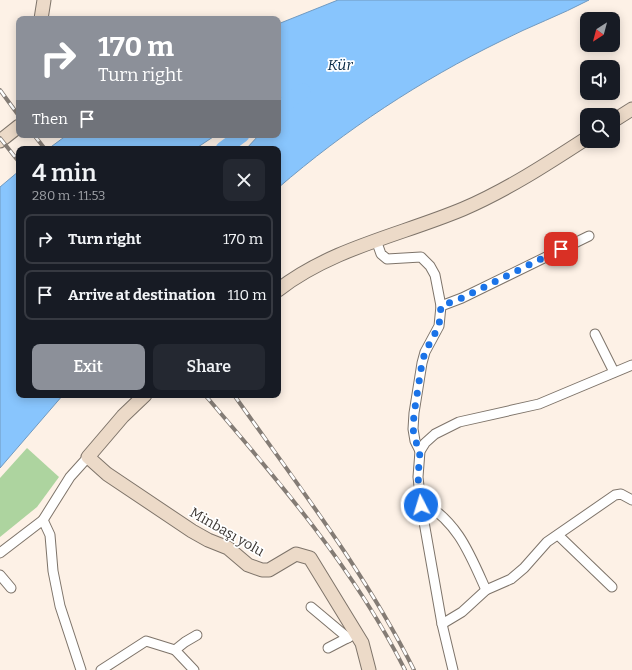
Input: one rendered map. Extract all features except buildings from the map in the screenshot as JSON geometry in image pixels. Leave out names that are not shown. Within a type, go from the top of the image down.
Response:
[{"type":"street","points":[[41,16],[44,0]]},
{"type":"street","points":[[620,117],[632,109]]},
{"type":"street","points":[[0,141],[16,128]]},
{"type":"street","points":[[281,288],[314,266],[376,240],[463,209],[489,197],[580,142]]},
{"type":"street","points":[[441,306],[462,298],[589,236]]},
{"type":"street","points":[[376,240],[381,254],[388,259],[421,257],[430,266],[435,276],[441,306],[439,326],[425,352],[414,414],[413,429],[420,451]]},
{"type":"street","points":[[595,334],[614,372]]},
{"type":"street","points":[[453,670],[442,624],[420,500],[418,477],[420,451],[425,443],[435,434],[459,422],[539,404],[614,372],[631,367]]},
{"type":"street","points":[[0,553],[43,520],[70,476],[123,416],[142,398]]},
{"type":"street","name":"Minbaşı yolu","points":[[88,457],[107,474],[196,534],[228,548],[248,565],[262,570],[269,570],[296,554],[310,558],[352,635],[364,650],[369,670]]},
{"type":"street","points":[[442,624],[462,612],[486,590],[511,579],[524,568],[547,542],[615,495],[621,494],[632,500]]},
{"type":"street","points":[[420,500],[435,508],[452,525],[465,544],[486,590]]},
{"type":"street","points":[[43,520],[50,535],[53,571],[60,606],[81,670]]},
{"type":"street","points":[[558,535],[612,587]]},
{"type":"street","points":[[0,575],[11,588]]},
{"type":"street","points":[[311,607],[352,635],[328,648]]},
{"type":"street","points":[[175,650],[197,635]]},
{"type":"street","points":[[101,670],[143,642],[150,642],[175,650],[194,670]]},
{"type":"green space","points":[[27,448],[59,477],[37,507],[0,537],[0,478]]},
{"type":"water","name":"Kür","points":[[338,0],[589,0],[471,56],[413,89],[357,126],[281,186],[281,146],[249,146],[256,138],[281,138],[281,113],[287,104],[286,100],[281,98],[281,23]]},
{"type":"water","points":[[63,138],[212,138],[200,146],[52,146]]},
{"type":"water","points":[[16,174],[16,398],[60,398],[0,468],[0,187]]},
{"type":"waterway","name":"Kür","points":[[281,107],[303,91]]},
{"type":"waterway","name":"Kür","points":[[227,146],[238,138]]},
{"type":"railway","points":[[0,90],[16,112]]},
{"type":"railway","points":[[0,138],[16,158]]},
{"type":"railway","points":[[36,138],[43,146]]},
{"type":"railway","points":[[208,398],[287,493],[339,561],[385,633],[405,670]]},
{"type":"railway","points":[[236,398],[306,495],[352,563],[395,634],[414,670]]},
{"type":"route","points":[[421,505],[418,477],[418,460],[420,451],[413,429],[414,414],[422,363],[425,352],[439,326],[441,306],[462,298],[561,249]]}]
